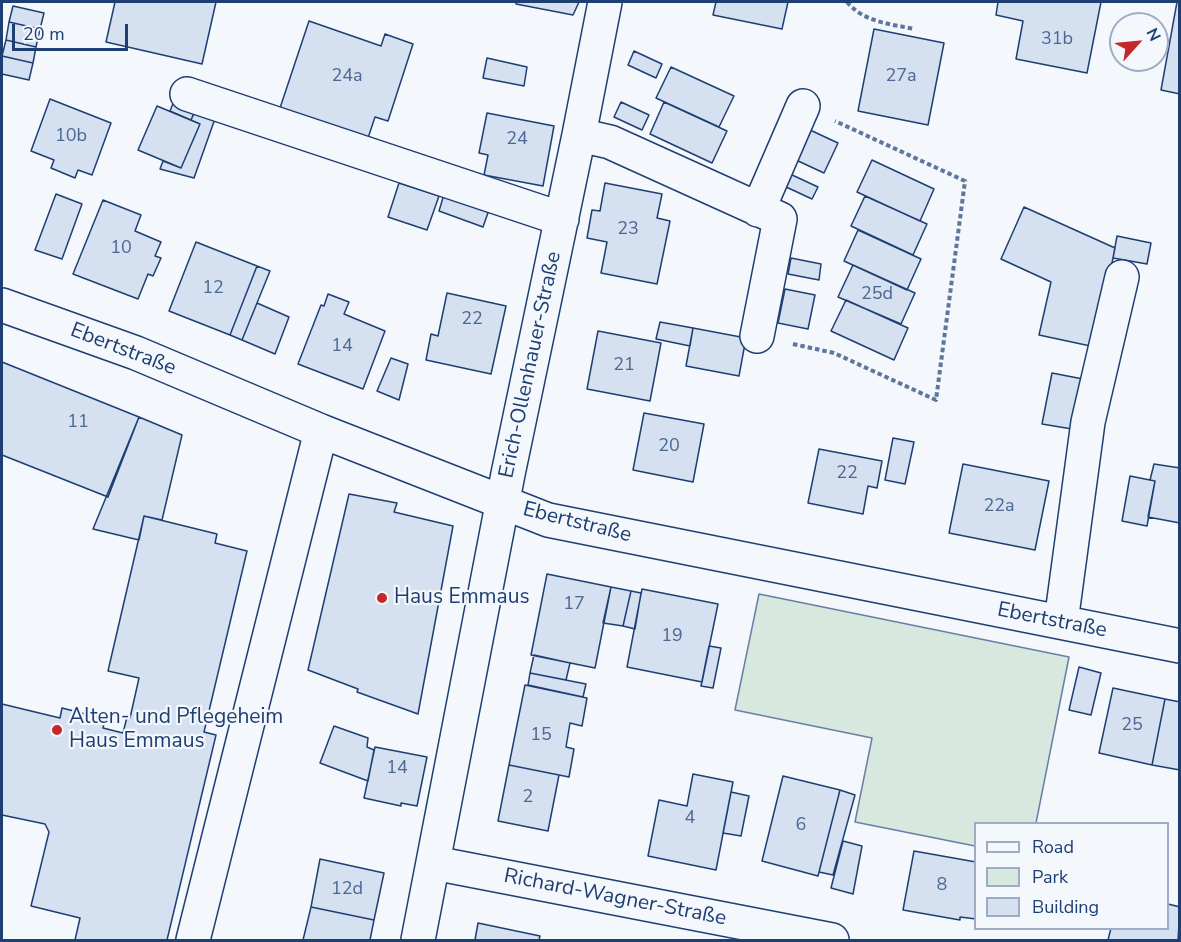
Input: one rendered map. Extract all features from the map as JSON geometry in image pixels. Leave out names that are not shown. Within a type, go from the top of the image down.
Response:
[{"type":"street","name":"Erich-Ollenhauer-Straße","points":[[418,940],[502,503],[605,2]]},
{"type":"street","points":[[187,94],[562,219]]},
{"type":"street","points":[[758,210],[803,106]]},
{"type":"street","points":[[579,135],[610,142],[780,219],[757,336]]},
{"type":"street","points":[[1061,622],[1088,422],[1122,277]]},
{"type":"street","name":"Ebertstraße","points":[[2,305],[136,353],[321,431],[548,520],[1179,646]]},
{"type":"street","points":[[193,940],[321,431]]},
{"type":"street","name":"Richard-Wagner-Straße","points":[[434,863],[832,940]]},
{"type":"path","points":[[847,2],[869,20],[915,29]]},
{"type":"path","points":[[757,336],[834,353],[936,400],[965,181],[803,106]]},
{"type":"green space","points":[[759,594],[1069,657],[1036,822],[974,822],[974,846],[855,822],[872,738],[735,710]]},
{"type":"building","points":[[115,2],[216,2],[202,64],[106,42]]},
{"type":"building","points":[[516,2],[579,2],[573,15],[516,4]]},
{"type":"building","points":[[716,2],[788,2],[782,29],[713,15]]},
{"type":"building","points":[[998,2],[1101,2],[1087,73],[1016,59],[1023,21],[996,15]]},
{"type":"building","points":[[1177,2],[1180,2],[1180,94],[1161,90],[1164,72],[1169,72],[1169,46]]},
{"type":"building","points":[[13,6],[44,13],[40,29],[9,22]]},
{"type":"building","points":[[309,21],[381,46],[385,34],[413,44],[388,121],[375,117],[368,138],[280,108]]},
{"type":"building","points":[[9,22],[40,29],[36,47],[6,40]]},
{"type":"building","points":[[874,29],[944,43],[928,125],[858,111]]},
{"type":"building","points":[[6,40],[36,47],[33,63],[2,56]]},
{"type":"building","points":[[634,51],[662,64],[656,78],[628,65]]},
{"type":"building","points":[[2,56],[33,63],[29,80],[2,74]]},
{"type":"building","points":[[487,58],[527,67],[524,86],[483,78]]},
{"type":"building","points":[[671,67],[734,96],[719,127],[656,98]]},
{"type":"building","points":[[50,99],[111,123],[92,175],[78,170],[75,178],[51,168],[54,160],[31,151]]},
{"type":"building","points":[[174,101],[196,108],[191,120],[170,111]]},
{"type":"building","points":[[621,102],[649,115],[642,130],[614,117]]},
{"type":"building","points":[[664,102],[727,131],[712,163],[650,134]]},
{"type":"building","points":[[198,105],[217,113],[194,178],[160,169],[163,161],[181,168],[200,124],[191,120]]},
{"type":"building","points":[[157,106],[200,124],[181,168],[138,150]]},
{"type":"building","points":[[487,113],[554,126],[543,186],[484,175],[488,155],[479,153]]},
{"type":"building","points":[[810,130],[838,143],[824,173],[796,160]]},
{"type":"building","points":[[872,160],[934,189],[920,221],[857,192]]},
{"type":"building","points":[[790,174],[818,187],[812,199],[784,186]]},
{"type":"building","points":[[399,183],[439,196],[427,230],[388,217]]},
{"type":"building","points":[[605,183],[662,194],[657,218],[670,221],[657,284],[601,273],[607,242],[587,238],[592,210],[600,211]]},
{"type":"building","points":[[445,191],[490,207],[483,227],[439,211]]},
{"type":"building","points":[[56,194],[82,204],[62,259],[35,250]]},
{"type":"building","points":[[865,196],[927,224],[913,255],[851,226]]},
{"type":"building","points":[[103,200],[141,215],[135,231],[161,242],[155,256],[161,258],[153,276],[148,274],[138,299],[73,274]]},
{"type":"building","points":[[1024,207],[1115,248],[1095,347],[1039,335],[1051,282],[1001,259]]},
{"type":"building","points":[[858,230],[921,259],[907,290],[844,261]]},
{"type":"building","points":[[1117,236],[1151,243],[1147,264],[1113,258]]},
{"type":"building","points":[[196,242],[257,266],[230,335],[169,311]]},
{"type":"building","points":[[791,258],[821,264],[819,280],[788,274]]},
{"type":"building","points":[[853,265],[915,293],[901,324],[838,297]]},
{"type":"building","points":[[257,266],[270,271],[242,340],[230,335]]},
{"type":"building","points":[[785,289],[815,295],[808,329],[778,323]]},
{"type":"building","points":[[447,293],[506,306],[491,374],[426,360],[431,334],[438,336]]},
{"type":"building","points":[[328,294],[349,302],[344,314],[385,331],[363,389],[298,364],[321,305],[324,306]]},
{"type":"building","points":[[846,300],[908,328],[894,360],[831,331]]},
{"type":"building","points":[[257,303],[289,317],[275,354],[242,340]]},
{"type":"building","points":[[660,322],[693,328],[690,346],[656,339]]},
{"type":"building","points":[[693,328],[746,338],[739,376],[686,366]]},
{"type":"building","points":[[598,331],[661,343],[650,401],[587,389]]},
{"type":"building","points":[[391,358],[408,364],[399,400],[377,391]]},
{"type":"building","points":[[2,362],[139,417],[108,497],[2,455]]},
{"type":"building","points":[[1052,373],[1088,380],[1078,430],[1042,424]]},
{"type":"building","points":[[644,413],[704,424],[693,482],[633,470]]},
{"type":"building","points":[[139,417],[182,435],[162,520],[144,516],[139,540],[93,529]]},
{"type":"building","points":[[893,438],[914,442],[905,484],[885,480]]},
{"type":"building","points":[[819,449],[882,461],[877,488],[868,486],[863,514],[808,503]]},
{"type":"building","points":[[963,464],[1049,481],[1035,550],[949,533]]},
{"type":"building","points":[[1154,464],[1180,468],[1180,523],[1148,517],[1155,481],[1150,480]]},
{"type":"building","points":[[1130,476],[1155,481],[1147,526],[1122,521]]},
{"type":"building","name":"Haus Emmaus","points":[[349,494],[397,503],[394,512],[453,526],[418,714],[357,692],[358,689],[308,670]]},
{"type":"building","name":"Alten- und Pflegeheim Haus Emmaus","points":[[144,516],[217,534],[215,543],[247,551],[204,732],[216,735],[167,940],[75,940],[80,918],[31,906],[49,832],[45,824],[2,815],[2,704],[60,718],[62,708],[105,719],[103,728],[123,733],[127,717],[130,718],[139,678],[108,671]]},
{"type":"building","points":[[547,574],[611,587],[595,668],[531,655]]},
{"type":"building","points":[[611,587],[631,591],[623,626],[603,623]]},
{"type":"building","points":[[642,589],[718,604],[702,682],[627,667]]},
{"type":"building","points":[[631,591],[641,593],[635,629],[623,626]]},
{"type":"building","points":[[709,646],[721,648],[713,688],[701,686]]},
{"type":"building","points":[[534,655],[570,663],[566,680],[530,673]]},
{"type":"building","points":[[1079,667],[1101,673],[1091,715],[1069,710]]},
{"type":"building","points":[[530,673],[586,684],[583,697],[528,685]]},
{"type":"building","points":[[525,685],[587,698],[582,726],[570,723],[566,747],[574,749],[569,777],[509,765]]},
{"type":"building","points":[[1113,688],[1165,699],[1152,765],[1099,753]]},
{"type":"building","points":[[1165,699],[1180,702],[1180,770],[1152,765]]},
{"type":"building","points":[[334,726],[368,738],[367,747],[374,750],[368,781],[320,763]]},
{"type":"building","points":[[375,747],[427,757],[417,806],[401,803],[401,806],[364,798]]},
{"type":"building","points":[[509,765],[559,775],[548,831],[498,821]]},
{"type":"building","points":[[693,774],[733,782],[716,870],[648,856],[659,800],[687,806]]},
{"type":"building","points":[[783,776],[840,790],[818,876],[762,861]]},
{"type":"building","points":[[840,790],[855,795],[833,875],[819,872]]},
{"type":"building","points":[[731,792],[749,796],[741,836],[723,833]]},
{"type":"building","points":[[843,841],[862,846],[853,894],[831,888]]},
{"type":"building","points":[[914,851],[974,862],[974,919],[960,917],[960,920],[903,910]]},
{"type":"building","points":[[320,859],[384,873],[374,920],[311,907]]},
{"type":"building","points":[[1169,904],[1180,907],[1178,940],[1108,940],[1110,930],[1169,930]]},
{"type":"building","points":[[311,907],[374,920],[370,940],[303,940]]},
{"type":"building","points":[[478,923],[540,936],[539,940],[475,940]]},
{"type":"place","name":"Haus Emmaus","points":[[382,598]]},
{"type":"place","name":"Alten- und Pflegeheim Haus Emmaus","points":[[57,730]]}]
